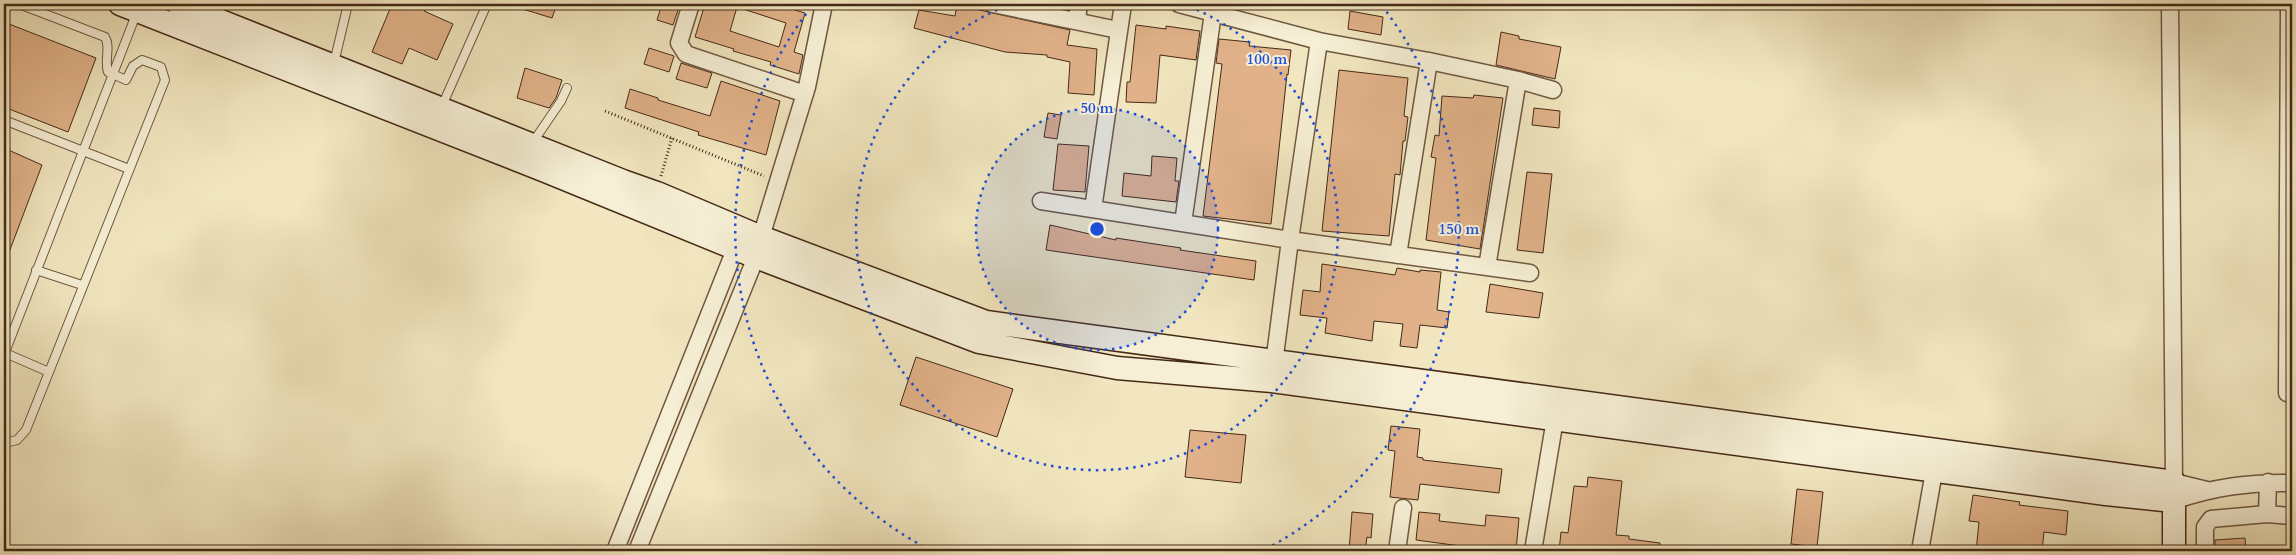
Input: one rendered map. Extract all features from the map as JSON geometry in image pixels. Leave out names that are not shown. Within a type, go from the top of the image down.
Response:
[{"type":"street","points":[[178,4],[657,193],[749,242]]},
{"type":"street","points":[[691,4],[679,43],[686,54],[805,94]]},
{"type":"street","points":[[993,4],[1118,30]]},
{"type":"street","points":[[1077,20],[1079,4]]},
{"type":"street","points":[[1093,209],[1123,4]]},
{"type":"street","points":[[1179,4],[1319,41],[1429,61],[1518,80],[1553,90]]},
{"type":"street","points":[[2170,4],[2174,551]]},
{"type":"street","points":[[615,551],[749,242],[779,182],[805,94],[820,5]]},
{"type":"street","points":[[129,7],[749,242],[986,322],[1555,419],[1936,460]]},
{"type":"street","points":[[2287,393],[2290,353],[2290,8]]},
{"type":"street","points":[[1183,223],[1213,13]]},
{"type":"street","points":[[1273,371],[1319,41]]},
{"type":"street","points":[[1398,255],[1429,61]]},
{"type":"street","points":[[1487,267],[1518,80]]},
{"type":"street","points":[[1041,200],[1290,240],[1530,273]]},
{"type":"street","points":[[637,551],[749,242]]},
{"type":"street","points":[[1273,371],[2174,492],[2207,490],[2268,482],[2292,483]]},
{"type":"street","points":[[1534,550],[1555,419]]},
{"type":"street","points":[[1920,551],[1936,460]]},
{"type":"street","points":[[2267,514],[2268,482]]},
{"type":"street","points":[[1397,551],[1402,508]]},
{"type":"street","points":[[2205,551],[2205,527],[2212,520],[2267,514],[2292,516]]},
{"type":"street","points":[[624,528],[643,536]]},
{"type":"lane","points":[[4,440],[10,442],[22,436],[165,80],[161,67],[142,60],[133,66],[126,80],[108,72],[105,37],[19,4]]},
{"type":"lane","points":[[334,65],[348,4]]},
{"type":"lane","points":[[441,107],[487,4]]},
{"type":"lane","points":[[49,372],[4,354],[85,151],[113,74],[129,7]]},
{"type":"lane","points":[[532,144],[561,101],[567,88]]},
{"type":"lane","points":[[4,120],[129,169]]},
{"type":"lane","points":[[36,270],[82,285]]},
{"type":"path","points":[[604,111],[779,182]]},
{"type":"path","points":[[657,193],[672,138]]},
{"type":"building","points":[[392,4],[427,4],[424,11],[453,24],[437,60],[409,48],[402,64],[372,52]]},
{"type":"building","points":[[516,4],[557,4],[552,18],[516,7]]},
{"type":"building","points":[[662,4],[680,4],[673,25],[657,20]]},
{"type":"building","points":[[705,4],[775,4],[805,13],[794,52],[803,55],[799,74],[770,65],[771,62],[695,37]],"holes":[[[737,7],[786,23],[779,47],[730,31]]]},
{"type":"building","points":[[1055,4],[1069,4],[1068,9],[1054,7]]},
{"type":"building","points":[[957,5],[1070,30],[1067,45],[1097,49],[1094,95],[1068,93],[1070,62],[1047,57],[1047,55],[1005,52],[914,28],[919,10],[955,16]]},
{"type":"building","points":[[1350,11],[1383,17],[1381,35],[1348,29]]},
{"type":"building","points":[[4,22],[96,58],[68,132],[4,107]]},
{"type":"building","points":[[1136,25],[1166,29],[1166,26],[1200,31],[1196,60],[1160,55],[1156,103],[1126,102],[1127,82],[1130,82]]},
{"type":"building","points":[[1501,32],[1519,36],[1519,39],[1561,47],[1555,79],[1496,65]]},
{"type":"building","points":[[1219,39],[1250,42],[1249,46],[1291,50],[1271,224],[1203,216],[1222,64],[1216,63]]},
{"type":"building","points":[[649,48],[674,56],[669,72],[644,64]]},
{"type":"building","points":[[681,63],[712,73],[707,88],[676,79]]},
{"type":"building","points":[[525,68],[562,80],[556,98],[549,108],[517,98]]},
{"type":"building","points":[[1339,70],[1408,78],[1404,116],[1408,117],[1405,141],[1403,141],[1400,175],[1395,174],[1389,236],[1322,231]]},
{"type":"building","points":[[721,81],[780,101],[766,155],[698,135],[699,132],[625,108],[630,89],[710,116]]},
{"type":"building","points":[[1474,95],[1503,98],[1480,249],[1426,240],[1436,158],[1431,157],[1435,135],[1439,136],[1442,96],[1473,98]]},
{"type":"building","points":[[1534,108],[1560,111],[1559,128],[1532,125]]},
{"type":"building","points":[[1048,113],[1061,115],[1057,139],[1044,137]]},
{"type":"building","points":[[1058,144],[1089,146],[1085,192],[1053,190]]},
{"type":"building","points":[[4,148],[42,165],[5,263],[4,262]]},
{"type":"building","points":[[1152,156],[1177,158],[1175,181],[1179,181],[1176,202],[1122,196],[1124,173],[1151,176]]},
{"type":"building","points":[[1527,172],[1552,174],[1543,253],[1517,250]]},
{"type":"building","points":[[1050,225],[1116,240],[1116,238],[1256,261],[1254,280],[1046,250]]},
{"type":"building","points":[[1322,264],[1395,275],[1397,268],[1420,272],[1420,270],[1441,272],[1437,310],[1449,312],[1447,328],[1420,325],[1417,348],[1400,346],[1403,324],[1374,321],[1372,341],[1325,333],[1327,318],[1300,315],[1303,290],[1320,292]]},
{"type":"building","points":[[1490,284],[1543,293],[1539,318],[1486,312]]},
{"type":"building","points":[[916,357],[1013,389],[997,437],[900,405]]},
{"type":"building","points":[[1391,426],[1420,429],[1417,457],[1423,458],[1423,460],[1502,469],[1499,493],[1420,484],[1418,500],[1390,497],[1395,451],[1388,450]]},
{"type":"building","points":[[1190,430],[1246,435],[1241,483],[1185,477]]},
{"type":"building","points":[[1588,477],[1622,481],[1616,535],[1629,536],[1629,539],[1660,543],[1659,551],[1559,551],[1561,532],[1568,533],[1574,486],[1587,487]]},
{"type":"building","points":[[1797,489],[1823,492],[1817,547],[1791,544]]},
{"type":"building","points":[[1973,495],[2020,502],[2019,505],[2068,511],[2066,535],[2044,532],[2042,551],[1976,551],[1979,522],[1969,521]]},
{"type":"building","points":[[1352,512],[1373,514],[1371,538],[1367,537],[1365,551],[1349,551]]},
{"type":"building","points":[[1419,512],[1440,514],[1439,521],[1485,526],[1486,515],[1519,518],[1516,551],[1483,551],[1483,549],[1416,540]]},
{"type":"building","points":[[2245,538],[2246,551],[2215,551],[2215,540]]}]
